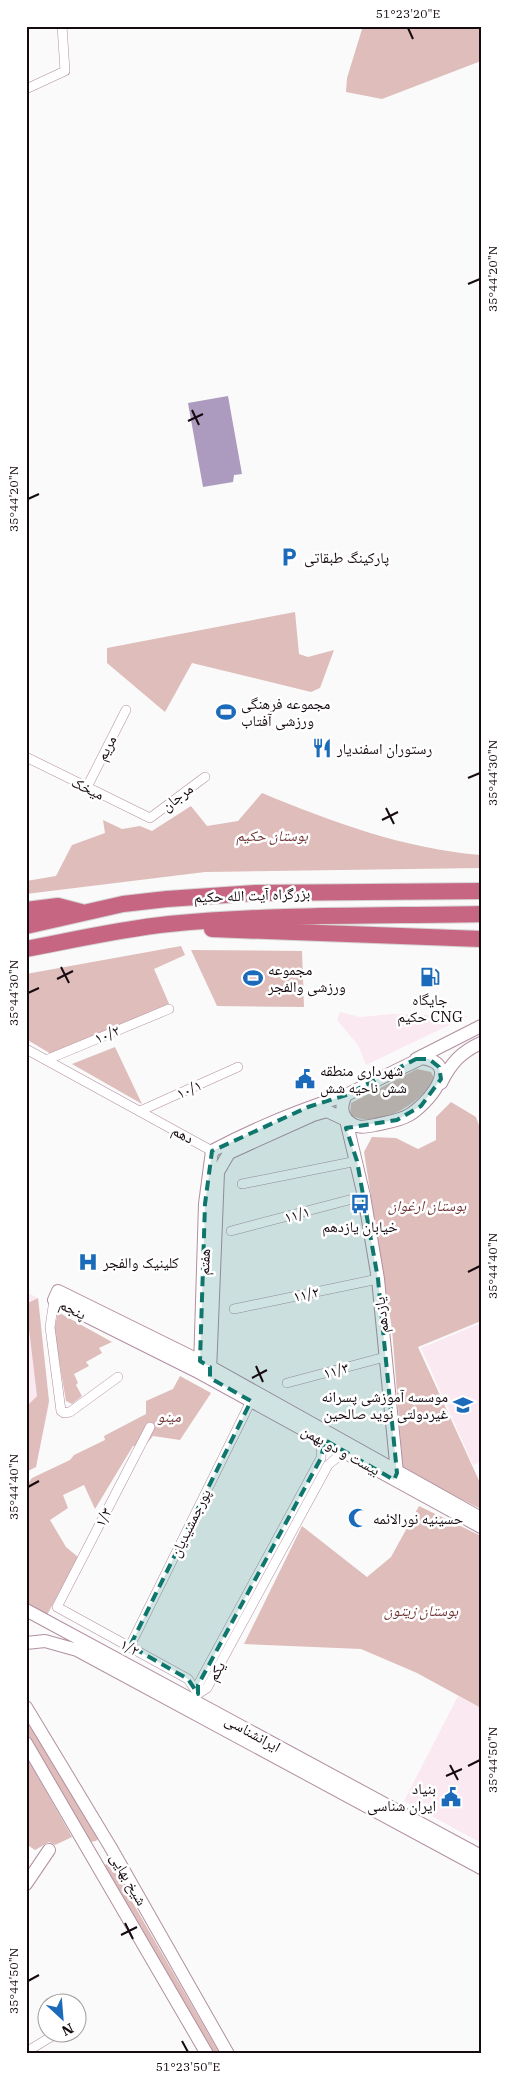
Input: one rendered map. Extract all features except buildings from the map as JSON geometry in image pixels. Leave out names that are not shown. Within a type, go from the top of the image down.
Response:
[{"type":"highway","name":"بزرگراه آیت الله حکیم","points":[[26,926],[123,904],[256,893],[481,891]]},
{"type":"highway","points":[[26,910],[58,906],[83,913]]},
{"type":"highway","name":"بزرگراه آیت الله حکیم","points":[[26,949],[168,924],[253,918],[481,914]]},
{"type":"highway","points":[[168,924],[228,931],[481,940]]},
{"type":"highway","points":[[26,958],[74,940]]},
{"type":"street","points":[[26,89],[63,73],[67,64],[62,26]]},
{"type":"street","name":"مریم","points":[[87,787],[126,710]]},
{"type":"street","name":"میخک","points":[[26,757],[150,818]]},
{"type":"street","name":"مرجان","points":[[150,818],[205,777]]},
{"type":"street","name":"۱۰/۲","points":[[46,1060],[169,1009]]},
{"type":"street","points":[[481,1026],[346,1095],[300,1111],[212,1150],[224,1159],[229,1153],[313,1115],[327,1111],[357,1127],[408,1116],[421,1106],[440,1085],[450,1064],[465,1050],[481,1043]]},
{"type":"street","name":"دهم","points":[[26,1049],[212,1150]]},
{"type":"street","points":[[416,1059],[422,1058],[434,1062],[441,1072],[440,1085]]},
{"type":"street","name":"۱۰/۱","points":[[140,1111],[238,1067]]},
{"type":"street","name":"یازدهم","points":[[346,1095],[342,1108],[347,1132],[356,1157],[378,1279],[396,1476]]},
{"type":"street","points":[[242,1184],[356,1157],[366,1131],[377,1124]]},
{"type":"street","name":"هفتم","points":[[205,1370],[205,1204],[212,1150]]},
{"type":"street","name":"هفتم","points":[[205,1370],[218,1172],[224,1159]]},
{"type":"street","name":"۱۱/۱","points":[[231,1231],[364,1196]]},
{"type":"street","name":"۱۱/۲","points":[[234,1309],[378,1279]]},
{"type":"street","points":[[54,1300],[50,1327],[61,1411],[64,1413],[70,1412],[118,1378]]},
{"type":"street","name":"پنجم","points":[[54,1300],[205,1370]]},
{"type":"street","name":"۱۱/۳","points":[[287,1384],[385,1357]]},
{"type":"street","name":"بیست و دو بهمن","points":[[205,1370],[251,1400],[346,1452],[481,1518]]},
{"type":"street","name":"بیست و دو بهمن","points":[[205,1370],[396,1476],[481,1527]]},
{"type":"street","name":"پورجمشیدیان","points":[[130,1646],[251,1400]]},
{"type":"street","name":"۱/۳","points":[[56,1607],[150,1427]]},
{"type":"street","name":"یکم","points":[[193,1702],[198,1685],[321,1458],[322,1439]]},
{"type":"street","name":"یکم","points":[[193,1702],[207,1688],[328,1465],[346,1452]]},
{"type":"street","name":"۱/۲","points":[[56,1607],[188,1679],[193,1702]]},
{"type":"street","name":"ایرانشناسی","points":[[26,1610],[391,1814],[481,1868]]},
{"type":"street","name":"ایرانشناسی","points":[[26,1643],[45,1641],[61,1644],[193,1702]]},
{"type":"street","name":"شیخ بهایی","points":[[26,1707],[111,1848],[228,2054]]},
{"type":"street","name":"شیخ بهایی","points":[[26,1743],[207,2054]]},
{"type":"street","name":"ایرانشناسی","points":[[391,1814],[481,1856]]},
{"type":"street","points":[[94,1859],[111,1848]]},
{"type":"street","points":[[26,1884],[49,1850]]},
{"type":"street","points":[[26,2052],[42,2042]]},
{"type":"highlighted area","points":[[416,1059],[429,1059],[439,1067],[441,1079],[421,1106],[397,1120],[346,1128],[357,1161],[378,1279],[397,1473],[394,1480],[325,1440],[321,1458],[198,1685],[198,1694],[188,1679],[130,1646],[251,1401],[210,1378],[210,1367],[200,1361],[205,1204],[212,1151],[308,1107],[346,1095]]},
{"type":"shaded area","points":[[228,396],[242,474],[234,475],[233,482],[203,487],[188,403]]},
{"type":"shaded area","points":[[340,1012],[360,1017],[392,1014],[468,1016],[366,1065],[358,1045],[337,1020]]},
{"type":"shaded area","points":[[26,1292],[38,1298],[49,1405],[36,1467],[26,1472]]},
{"type":"shaded area","name":"موسسه آموزشی پسرانه غیردولتی نوید صالحین","points":[[481,1323],[481,1462],[473,1465],[421,1348]]},
{"type":"shaded area","points":[[458,1696],[481,1708],[481,1843],[404,1801]]},
{"type":"green space","points":[[363,26],[481,26],[481,61],[382,99],[346,92],[347,78]]},
{"type":"green space","points":[[295,612],[299,654],[308,657],[334,650],[320,688],[311,692],[192,663],[165,712],[107,663],[107,648]]},
{"type":"green space","name":"بوستان حکیم","points":[[262,793],[369,833],[425,847],[481,855],[481,868],[205,872],[26,894],[26,881],[56,876],[72,845],[105,833],[103,820],[122,829],[140,826],[152,831],[191,806],[207,826],[238,821]]},
{"type":"green space","points":[[181,946],[185,955],[154,969],[170,1006],[51,1054],[26,1039],[26,974]]},
{"type":"green space","name":"مجموعه ورزشی والفجر","points":[[191,950],[302,951],[304,1007],[217,1006]]},
{"type":"green space","points":[[115,1047],[142,1104],[72,1064]]},
{"type":"green space","points":[[417,1069],[431,1072],[434,1078],[420,1097],[409,1105],[385,1117],[361,1119],[350,1115],[351,1103]]},
{"type":"green space","name":"بوستان ارغوان","points":[[451,1102],[476,1117],[481,1131],[481,1321],[418,1347],[481,1485],[481,1509],[403,1470],[392,1329],[364,1152],[372,1137],[396,1138],[418,1149],[436,1140],[436,1117]]},
{"type":"green space","points":[[38,1298],[49,1401],[36,1467],[26,1472],[26,1407],[37,1396],[26,1304]]},
{"type":"green space","points":[[58,1312],[112,1342],[99,1348],[102,1353],[86,1362],[89,1366],[74,1374],[78,1383],[76,1385],[82,1396],[72,1404],[66,1401],[54,1331]]},
{"type":"green space","name":"مینو","points":[[180,1376],[211,1393],[180,1440],[153,1436],[143,1448],[133,1446],[95,1509],[84,1485],[63,1495],[68,1508],[50,1520],[66,1547],[78,1557],[46,1617],[26,1605],[26,1486],[32,1478],[70,1460],[74,1455],[105,1440],[104,1436],[146,1414],[146,1401],[173,1389]]},
{"type":"green space","name":"بوستان زیتون","points":[[419,1506],[481,1536],[481,1708],[417,1673],[361,1649],[244,1644],[302,1526],[367,1577],[391,1557]]},
{"type":"green space","points":[[26,1717],[98,1839],[96,1841],[90,1842],[26,1732]]},
{"type":"green space","points":[[26,1756],[72,1837],[55,1845],[49,1842],[35,1850],[26,1844]]},
{"type":"green space","points":[[106,1864],[111,1865],[220,2054],[212,2054],[103,1868]]},
{"type":"place","name":"پارکینگ طبقاتی","points":[[289,557]]},
{"type":"place","name":"مجموعه فرهنگی ورزشی آفتاب","points":[[226,712]]},
{"type":"place","name":"رستوران اسفندیار","points":[[322,748]]},
{"type":"place","name":"جایگاه حکیم CNG","points":[[430,977]]},
{"type":"place","name":"مجموعه ورزشی والفجر","points":[[253,978]]},
{"type":"place","name":"شهرداری منطقه شش ناحیه شش","points":[[305,1079]]},
{"type":"place","name":"خیابان یازدهم","points":[[360,1204]]},
{"type":"place","name":"کلینیک والفجر","points":[[88,1262]]},
{"type":"place","name":"موسسه آموزشی پسرانه غیردولتی نوید صالحین","points":[[463,1405]]},
{"type":"place","name":"حسینیه نورالائمه","points":[[358,1518]]},
{"type":"place","name":"بنیاد ایران شناسی","points":[[451,1797]]}]
